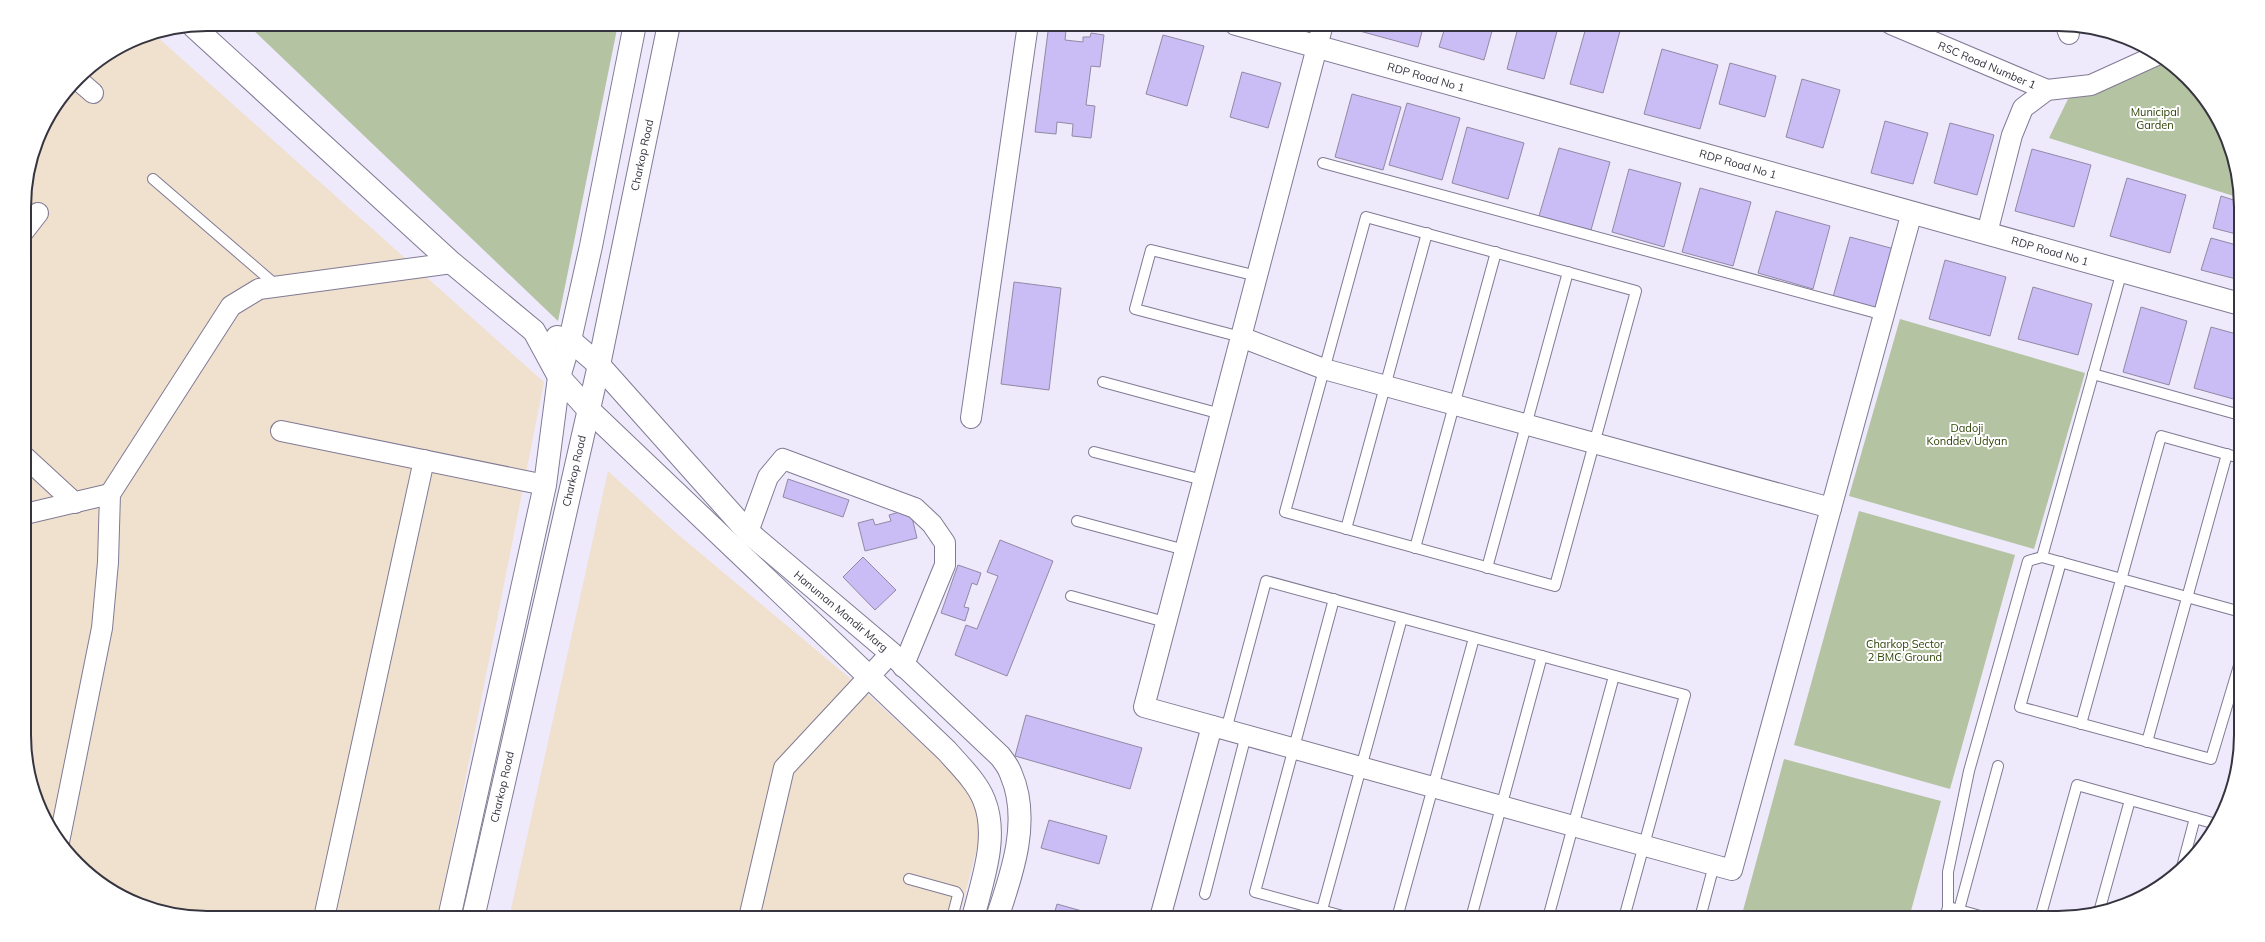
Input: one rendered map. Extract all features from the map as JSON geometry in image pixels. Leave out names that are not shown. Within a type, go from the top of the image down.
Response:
[{"type":"street","points":[[199,31],[452,263],[534,331],[558,377],[588,409],[947,751],[968,776],[984,800],[991,832],[974,911]]},
{"type":"street","name":"Charkop Road","points":[[451,911],[545,485],[558,377],[570,340],[634,31]]},
{"type":"street","name":"Charkop Road","points":[[475,911],[599,365],[668,31]]},
{"type":"street","points":[[971,418],[1027,31]]},
{"type":"street","name":"RDP Road No 1","points":[[1261,31],[2234,302]]},
{"type":"street","points":[[1321,31],[1165,622],[1144,707],[1732,870],[1912,212]]},
{"type":"street","name":"RSC Road Number 1","points":[[1907,31],[2047,90]]},
{"type":"street","points":[[2047,90],[2091,84],[2149,57]]},
{"type":"street","name":"RSC Road Number 1","points":[[1987,233],[2012,135],[2023,108],[2047,90]]},
{"type":"street","points":[[31,222],[38,213]]},
{"type":"street","points":[[61,833],[102,628],[108,562],[110,494],[231,306],[259,289],[452,263]]},
{"type":"street","points":[[534,331],[570,340]]},
{"type":"street","points":[[1241,337],[1324,369],[1831,508]]},
{"type":"street","name":"Hanuman Mandir Marg","points":[[570,340],[599,365],[748,532],[897,660],[1000,756],[1012,774],[1018,801],[1019,832],[1012,870],[1000,911]]},
{"type":"street","points":[[281,432],[545,485]]},
{"type":"street","points":[[748,532],[768,477],[782,459],[915,508],[932,524],[944,543],[945,564],[897,660],[869,677],[784,768],[751,911]]},
{"type":"street","points":[[326,911],[424,460]]},
{"type":"street","points":[[31,463],[74,503]]},
{"type":"street","points":[[31,513],[110,494]]},
{"type":"street","points":[[1162,911],[1219,728]]},
{"type":"lane","points":[[1324,163],[1884,315]]},
{"type":"lane","points":[[153,179],[278,287]]},
{"type":"lane","points":[[1366,217],[1496,252],[1636,291],[1555,586],[1285,512],[1366,217]]},
{"type":"lane","points":[[1346,529],[1427,233]]},
{"type":"lane","points":[[1241,337],[1135,309],[1152,250],[1257,276]]},
{"type":"lane","points":[[1415,548],[1496,252]]},
{"type":"lane","points":[[2042,557],[2122,271]]},
{"type":"lane","points":[[1487,568],[1568,272]]},
{"type":"lane","points":[[2093,374],[2234,413]]},
{"type":"lane","points":[[1103,382],[1221,414]]},
{"type":"lane","points":[[2081,724],[2161,436],[2234,456]]},
{"type":"lane","points":[[1094,452],[1203,480]]},
{"type":"lane","points":[[2148,742],[2227,454]]},
{"type":"lane","points":[[1077,521],[1185,550]]},
{"type":"lane","points":[[1947,911],[1948,872],[1969,771],[2028,562],[2042,557],[2234,610]]},
{"type":"lane","points":[[2061,562],[2020,707],[2211,759],[2234,682]]},
{"type":"lane","points":[[1219,728],[1266,581],[1685,695],[1626,911]]},
{"type":"lane","points":[[1071,596],[1165,622]]},
{"type":"lane","points":[[1326,911],[1255,892],[1334,600]]},
{"type":"lane","points":[[1322,910],[1402,618]]},
{"type":"lane","points":[[1399,911],[1474,638]]},
{"type":"lane","points":[[1473,911],[1542,656]]},
{"type":"lane","points":[[1550,911],[1614,676]]},
{"type":"lane","points":[[1205,894],[1246,735]]},
{"type":"lane","points":[[1959,910],[1998,766]]},
{"type":"lane","points":[[2042,911],[2076,785],[2210,822]]},
{"type":"lane","points":[[2101,906],[2130,800]]},
{"type":"lane","points":[[2185,856],[2195,818]]},
{"type":"lane","points":[[1702,911],[1714,865]]},
{"type":"lane","points":[[909,879],[956,892],[958,895],[954,911]]},
{"type":"lane","points":[[1948,907],[1962,911]]},
{"type":"shaded area","points":[[158,38],[544,382],[439,911],[195,911],[173,908],[140,898],[109,881],[91,867],[67,842],[49,813],[37,781],[31,747],[31,195],[34,173],[44,140],[61,109],[75,91],[100,67],[109,61],[129,49]]},
{"type":"shaded area","points":[[608,471],[675,532],[858,685],[988,805],[961,911],[511,911]]},
{"type":"green space","points":[[254,31],[617,31],[558,321]]},
{"type":"green space","name":"Municipal Garden","points":[[2158,62],[2174,75],[2198,100],[2216,129],[2228,161],[2234,196],[2049,138],[2068,99]]},
{"type":"green space","name":"Dadoji Konddev Udyan","points":[[1900,319],[2085,373],[2034,549],[1849,496]]},
{"type":"green space","name":"Charkop Sector 2 BMC Ground","points":[[1859,511],[2015,555],[1950,789],[1794,745]]},
{"type":"green space","points":[[1784,759],[1941,801],[1911,911],[1743,911]]},
{"type":"building","points":[[1048,31],[1066,31],[1065,40],[1083,42],[1083,37],[1090,37],[1091,33],[1104,35],[1100,67],[1091,66],[1086,105],[1095,106],[1091,138],[1072,136],[1073,124],[1057,122],[1056,134],[1035,132]]},
{"type":"building","points":[[1360,31],[1422,31],[1418,47]]},
{"type":"building","points":[[1444,31],[1492,31],[1484,60],[1439,47]]},
{"type":"building","points":[[1517,31],[1557,31],[1544,79],[1507,69]]},
{"type":"building","points":[[1585,31],[1620,31],[1603,93],[1570,84]]},
{"type":"building","points":[[1163,35],[1204,46],[1187,106],[1146,94]]},
{"type":"building","points":[[1662,49],[1718,65],[1700,129],[1644,114]]},
{"type":"building","points":[[1730,63],[1776,76],[1765,117],[1719,104]]},
{"type":"building","points":[[1242,72],[1281,83],[1268,128],[1230,117]]},
{"type":"building","points":[[1802,79],[1840,90],[1823,148],[1786,137]]},
{"type":"building","points":[[1352,94],[1401,107],[1383,170],[1335,157]]},
{"type":"building","points":[[1407,103],[1460,118],[1442,180],[1389,165]]},
{"type":"building","points":[[1885,121],[1928,133],[1913,184],[1871,173]]},
{"type":"building","points":[[1950,123],[1994,135],[1977,195],[1934,183]]},
{"type":"building","points":[[1467,127],[1524,143],[1508,199],[1452,183]]},
{"type":"building","points":[[1559,148],[1610,162],[1591,230],[1539,216]]},
{"type":"building","points":[[2032,149],[2091,165],[2074,227],[2015,211]]},
{"type":"building","points":[[1629,169],[1681,183],[1664,247],[1612,232]]},
{"type":"building","points":[[2127,178],[2186,195],[2170,253],[2110,236]]},
{"type":"building","points":[[1700,188],[1751,202],[1733,266],[1682,252]]},
{"type":"building","points":[[2221,196],[2234,200],[2234,233],[2213,228]]},
{"type":"building","points":[[1776,211],[1830,226],[1813,289],[1758,273]]},
{"type":"building","points":[[1850,237],[1898,250],[1881,310],[1833,297]]},
{"type":"building","points":[[2211,238],[2234,244],[2234,278],[2201,270]]},
{"type":"building","points":[[1945,260],[2006,277],[1990,336],[1929,319]]},
{"type":"building","points":[[1014,282],[1061,288],[1049,390],[1001,384]]},
{"type":"building","points":[[2033,287],[2092,304],[2078,355],[2018,339]]},
{"type":"building","points":[[2141,307],[2187,321],[2169,385],[2123,372]]},
{"type":"building","points":[[2211,327],[2234,333],[2234,399],[2194,388]]},
{"type":"building","points":[[788,479],[849,500],[843,517],[783,497]]},
{"type":"building","points":[[910,509],[917,538],[865,551],[858,523],[873,519],[875,525],[891,521],[889,515]]},
{"type":"building","points":[[1000,540],[1053,561],[1007,676],[955,655],[966,625],[977,629],[998,576],[987,572]]},
{"type":"building","points":[[863,557],[896,590],[875,610],[843,577]]},
{"type":"building","points":[[958,565],[981,573],[977,585],[972,583],[964,607],[969,608],[965,621],[941,613]]},
{"type":"building","points":[[1026,715],[1142,748],[1130,789],[1015,756]]},
{"type":"building","points":[[1049,820],[1107,836],[1099,864],[1041,848]]},
{"type":"building","points":[[1057,904],[1082,911],[1055,911]]}]
